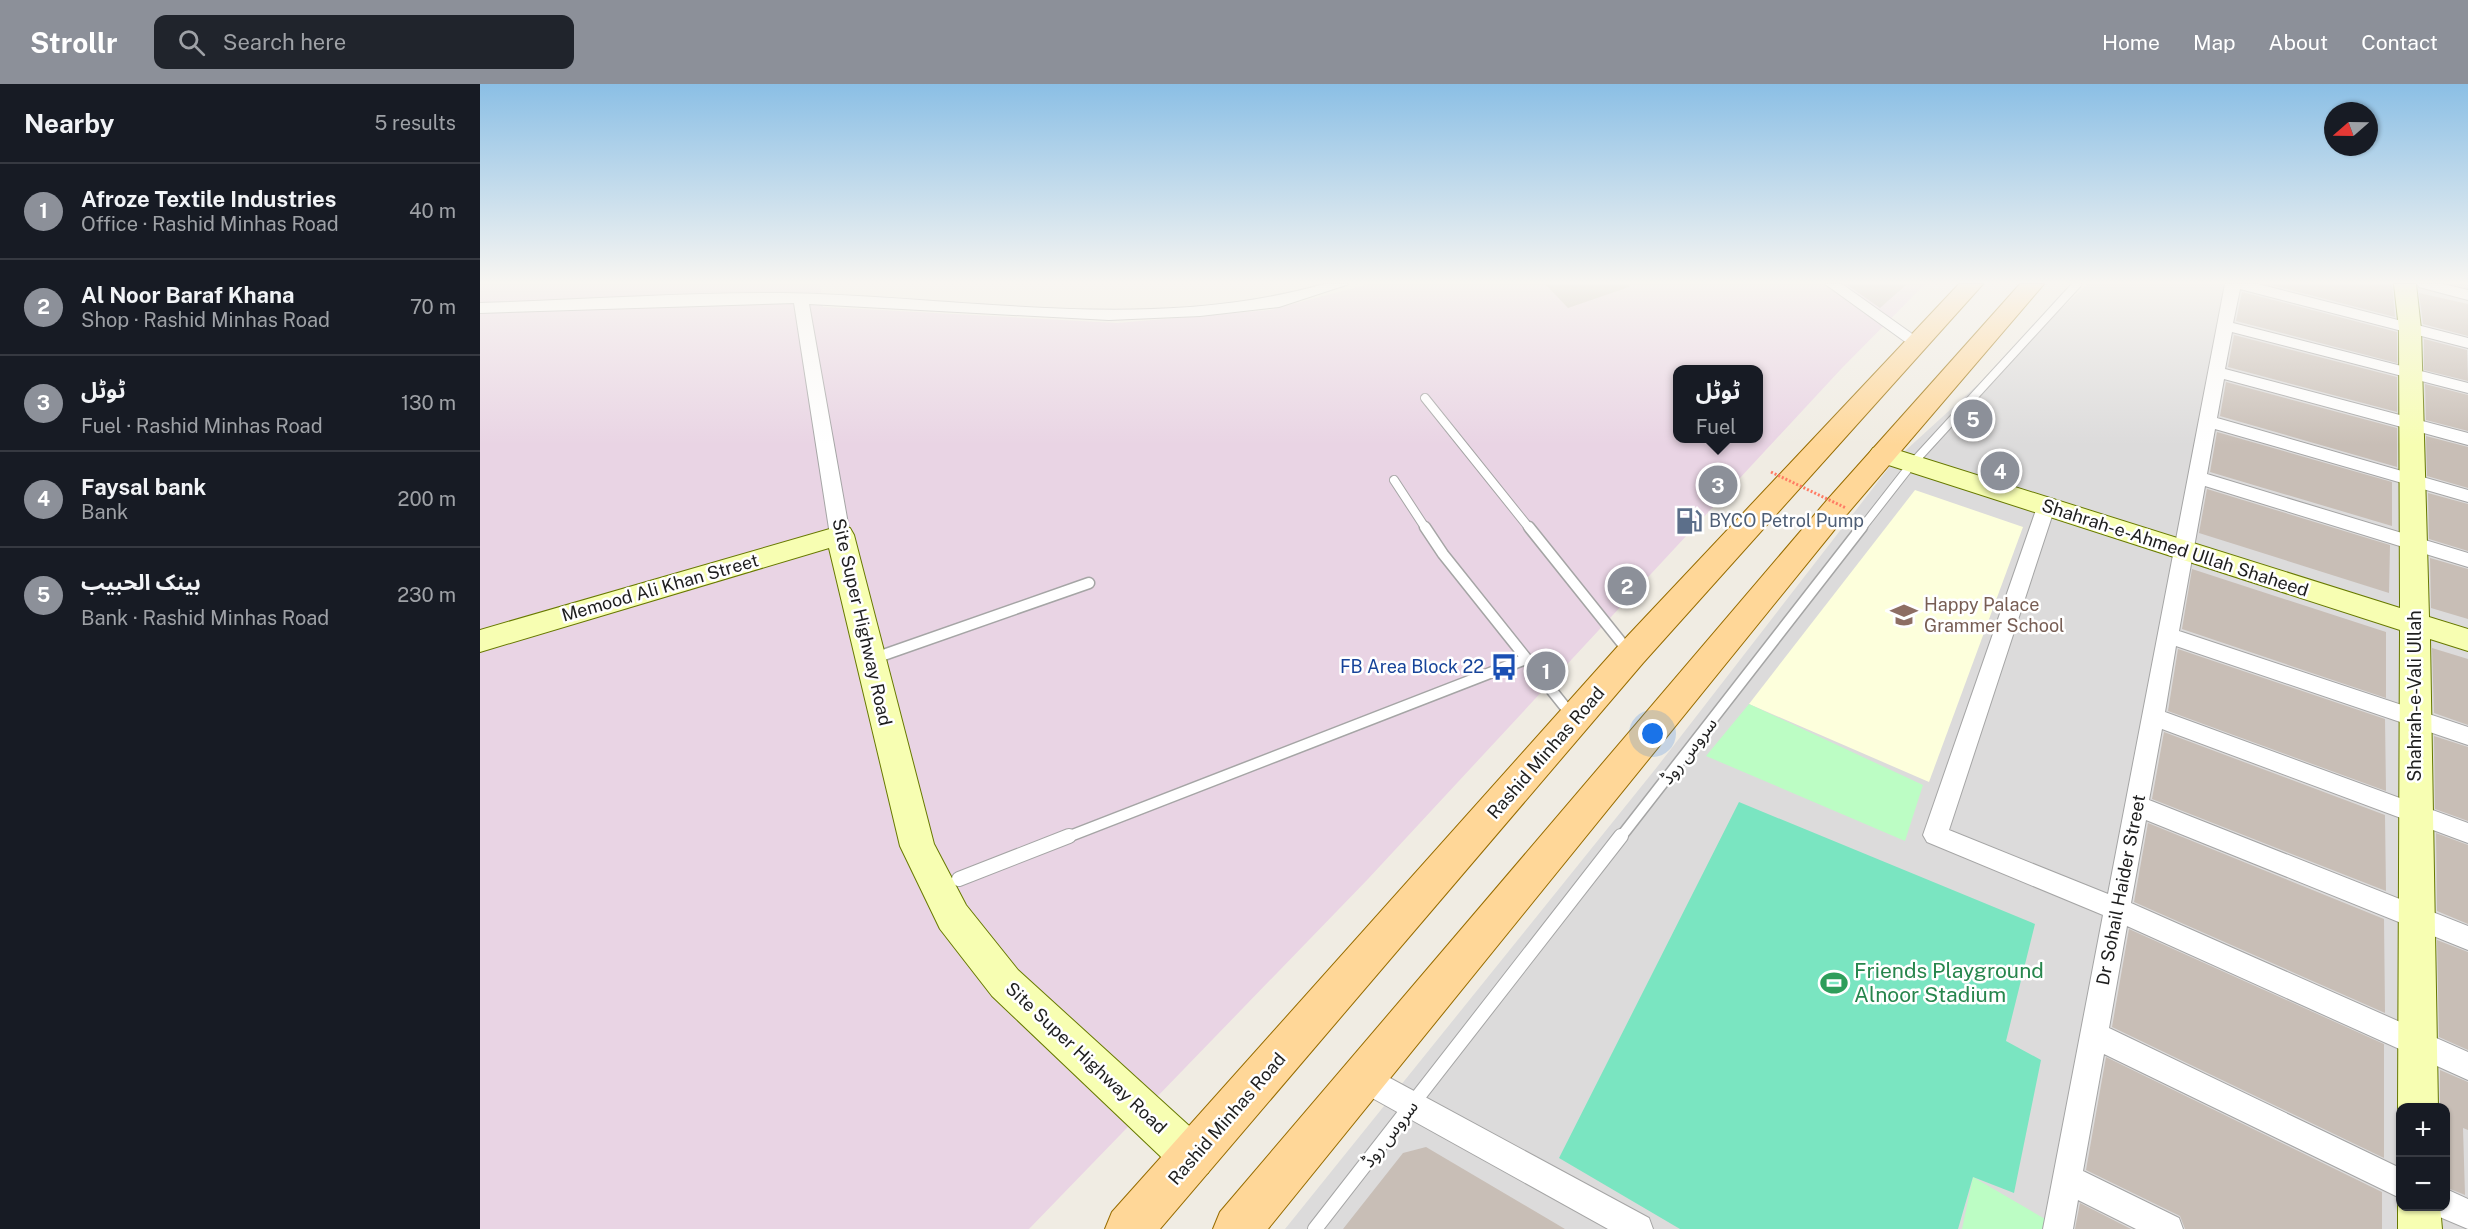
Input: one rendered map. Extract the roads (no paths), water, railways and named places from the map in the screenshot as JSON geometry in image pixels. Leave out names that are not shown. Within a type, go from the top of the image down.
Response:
[{"type":"main road","name":"Rashid Minhas Road","points":[[1129,1229],[1631,654],[1922,337]]},
{"type":"main road","points":[[1237,1229],[1364,1077],[1896,460],[1991,337]]},
{"type":"street","name":"Site Super Highway Road","points":[[807,337],[840,535],[869,660],[917,846],[953,917],[1005,983],[1193,1158]]},
{"type":"street","points":[[1909,337],[1917,343]]},
{"type":"street","name":"Dr Sohail Haider Street","points":[[2058,1229],[2223,337]]},
{"type":"street","points":[[2269,337],[2468,388]]},
{"type":"street","name":"Shahrah-e-Vali Ullah","points":[[2410,337],[2415,624],[2418,1103]]},
{"type":"street","points":[[2445,337],[2468,343]]},
{"type":"street","points":[[2217,372],[2468,439]]},
{"type":"street","points":[[2208,421],[2468,496]]},
{"type":"street","name":"Shahrah-e-Ahmed Ullah Shaheed","points":[[1896,460],[2468,640]]},
{"type":"street","points":[[2198,478],[2468,560]]},
{"type":"street","points":[[2046,507],[1935,835],[2117,909],[2468,1066]]},
{"type":"street","name":"Memood Ali Khan Street","points":[[480,641],[840,535]]},
{"type":"street","points":[[2168,635],[2468,736]]},
{"type":"street","points":[[2153,717],[2468,833]]},
{"type":"street","points":[[2136,807],[2468,938]]},
{"type":"street","points":[[2094,1035],[2396,1181]]},
{"type":"street","points":[[1364,1077],[1638,1229]]},
{"type":"street","points":[[2067,1179],[2168,1229]]},
{"type":"street","points":[[2450,1206],[2468,1214]]},
{"type":"street","points":[[2419,1211],[2420,1229]]},
{"type":"lane","name":"سروس روڈ","points":[[1315,1229],[1414,1105],[1896,460],[2022,337]]},
{"type":"lane","points":[[1425,398],[1631,654]]},
{"type":"lane","points":[[1394,480],[1443,554],[1575,720]]},
{"type":"lane","points":[[869,660],[1089,583]]},
{"type":"lane","points":[[959,879],[1526,658]]},
{"type":"place","name":"بينک الحبيب","points":[[1973,419]]},
{"type":"place","name":"Faysal bank","points":[[2000,471]]},
{"type":"place","name":"ٹوٹل","points":[[1718,485]]},
{"type":"place","name":"BYCO Petrol Pump","points":[[1689,521]]},
{"type":"place","name":"Al Noor Baraf Khana","points":[[1627,586]]},
{"type":"place","name":"Happy Palace Grammer School","points":[[1904,615]]},
{"type":"place","name":"FB Area Block 22","points":[[1504,667]]},
{"type":"place","name":"Afroze Textile Industries","points":[[1546,671]]},
{"type":"place","name":"Friends Playground Alnoor Stadium","points":[[1834,983]]}]
